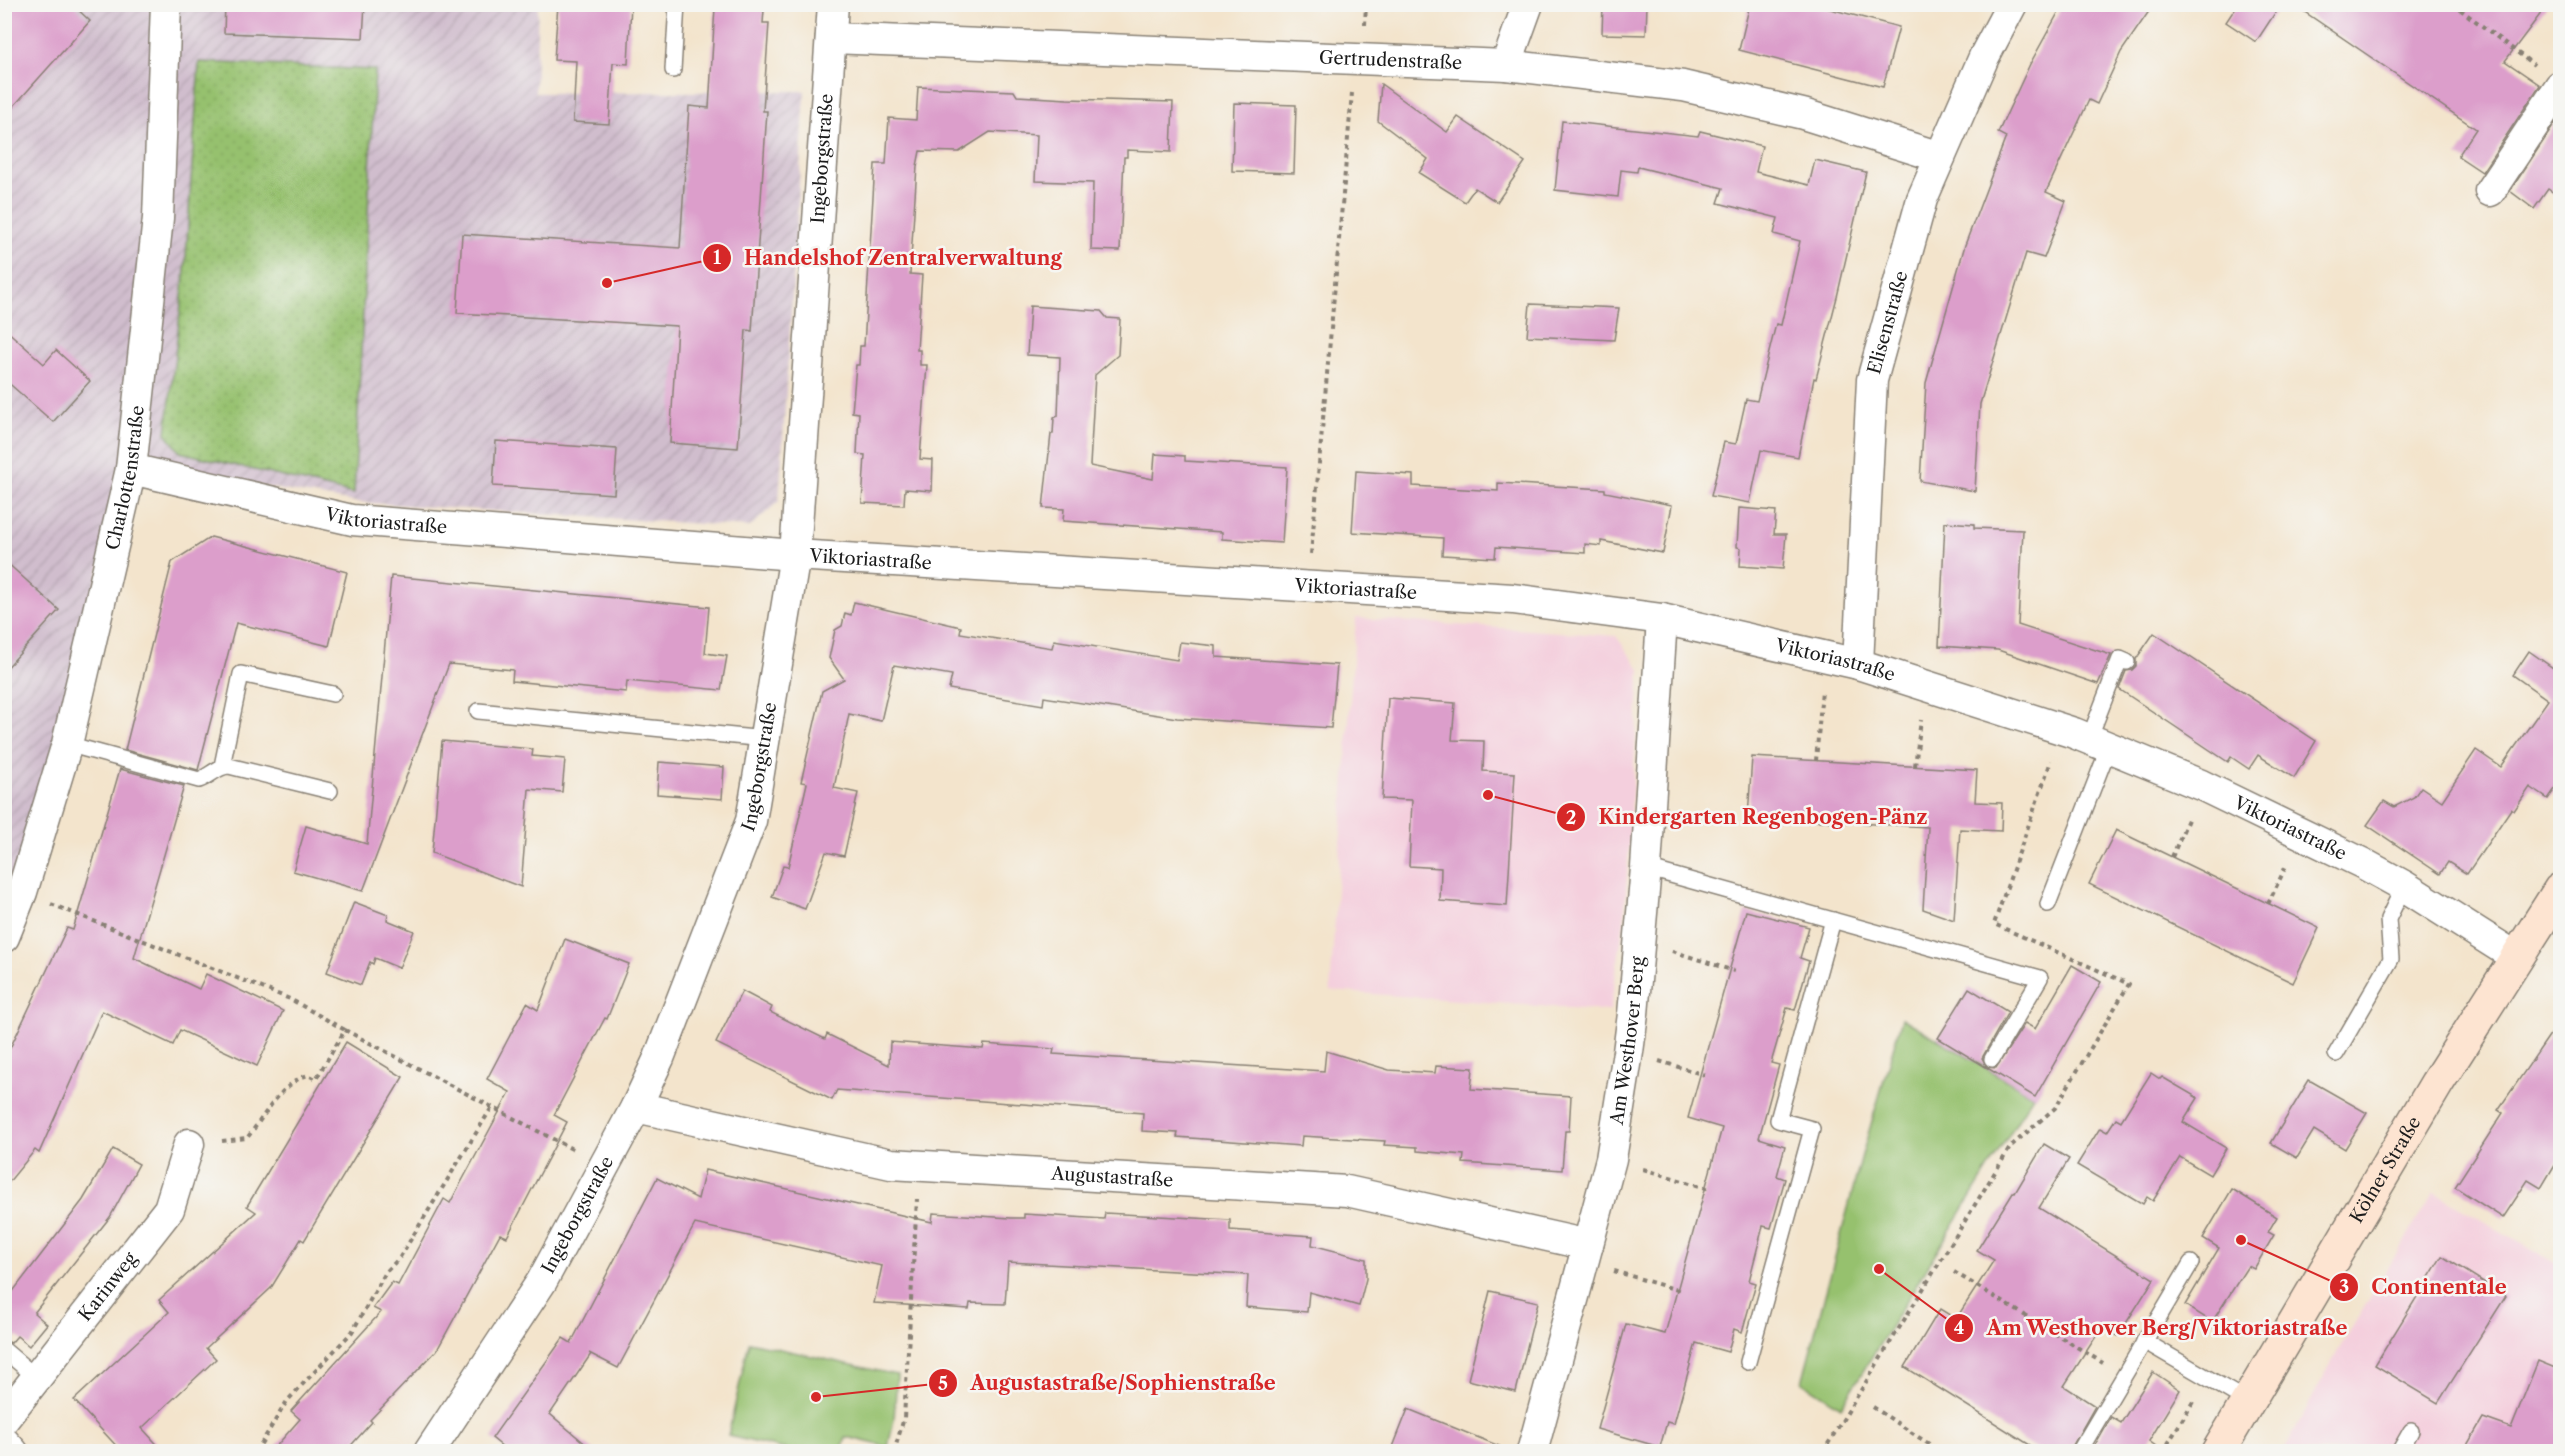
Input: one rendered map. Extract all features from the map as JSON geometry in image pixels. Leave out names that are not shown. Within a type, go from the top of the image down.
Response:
[{"type":"main road","name":"Kölner Straße","points":[[2218,1452],[2438,1083],[2560,890]]},
{"type":"street","name":"Charlottenstraße","points":[[4,937],[22,892],[67,744],[131,469],[158,218],[166,4]]},
{"type":"street","name":"Ingeborgstraße","points":[[429,1452],[542,1281],[636,1107],[659,1058],[751,821],[795,555],[833,4]]},
{"type":"street","points":[[1506,65],[1528,4]]},
{"type":"street","name":"Elisenstraße","points":[[1858,664],[1872,381],[1922,200],[1984,57],[2012,4]]},
{"type":"street","name":"Gertrudenstraße","points":[[831,38],[1506,65],[1683,86],[1803,114],[1940,157]]},
{"type":"street","points":[[2490,191],[2552,79]]},
{"type":"street","name":"Viktoriastraße","points":[[131,469],[352,520],[795,555],[1513,599],[1662,619],[1858,664],[2099,743],[2201,785],[2404,886],[2516,957]]},
{"type":"street","name":"Am Westhover Berg","points":[[1532,1452],[1611,1160],[1634,1014],[1662,619]]},
{"type":"street","name":"Augustastraße","points":[[636,1107],[891,1164],[1347,1191],[1586,1254]]},
{"type":"street","name":"Karinweg","points":[[4,1419],[170,1209],[189,1144]]},
{"type":"street","points":[[4,1442],[13,1452]]},
{"type":"lane","points":[[673,70],[677,4]]},
{"type":"lane","points":[[2048,904],[2099,743],[2120,659],[2127,662]]},
{"type":"lane","points":[[222,766],[241,674],[333,694]]},
{"type":"lane","points":[[478,711],[765,740]]},
{"type":"lane","points":[[67,744],[200,780],[222,766],[330,791]]},
{"type":"lane","points":[[1646,868],[2040,978],[1992,1059]]},
{"type":"lane","points":[[2336,1054],[2391,959],[2388,919],[2404,886]]},
{"type":"lane","points":[[1748,1362],[1812,1129],[1778,1120],[1833,920]]},
{"type":"lane","points":[[2079,1452],[2191,1263]]},
{"type":"lane","points":[[2144,1341],[2247,1401]]},
{"type":"lane","points":[[4,1350],[37,1378]]},
{"type":"lane","points":[[2399,1452],[2411,1431]]},
{"type":"path","points":[[2453,4],[2552,79]]},
{"type":"path","points":[[1308,588],[1355,59]]},
{"type":"path","points":[[1816,761],[1826,655]]},
{"type":"path","points":[[1915,766],[1916,758]]},
{"type":"path","points":[[2172,857],[2201,785]]},
{"type":"path","points":[[2268,904],[2302,834]]},
{"type":"path","points":[[22,892],[290,999],[604,1166]]},
{"type":"path","points":[[1640,941],[1734,971]]},
{"type":"path","points":[[247,1138],[285,1090],[297,1079],[308,1075],[316,1079],[345,1030]]},
{"type":"path","points":[[1628,1052],[1705,1075]]},
{"type":"path","points":[[256,1452],[287,1401],[352,1332],[386,1272],[400,1257],[492,1107]]},
{"type":"path","points":[[1611,1160],[1710,1189]]},
{"type":"path","points":[[894,1452],[903,1418],[919,1166]]},
{"type":"path","points":[[1586,1254],[1681,1291]]},
{"type":"path","points":[[1954,1272],[2124,1376]]},
{"type":"path","points":[[2163,1452],[2207,1379]]},
{"type":"path","points":[[1873,1407],[1941,1452]]},
{"type":"shaded area","points":[[5,5],[538,5],[535,93],[805,91],[779,501],[750,527],[354,502],[125,463],[41,805],[5,901]]},
{"type":"shaded area","points":[[1356,618],[1616,636],[1640,669],[1624,922],[1610,1011],[1330,991]]},
{"type":"shaded area","points":[[2434,1192],[2560,1266],[2560,1451],[2283,1452],[2339,1349]]},
{"type":"green space","points":[[199,62],[375,70],[354,494],[180,452],[166,433],[185,271]]},
{"type":"green space","points":[[1902,1018],[2033,1096],[1841,1407],[1802,1382],[1862,1155]]},
{"type":"green space","points":[[749,1342],[897,1375],[894,1420],[888,1447],[846,1437],[842,1451],[793,1451],[728,1436]]},
{"type":"building","points":[[4,4],[72,4],[90,21],[4,117]]},
{"type":"building","points":[[225,4],[365,4],[363,38],[224,33]]},
{"type":"building","points":[[558,4],[631,4],[628,64],[613,63],[609,124],[573,122],[576,61],[554,60]]},
{"type":"building","points":[[1603,4],[1647,4],[1646,35],[1602,34]]},
{"type":"building","points":[[1750,4],[1811,4],[1899,27],[1883,87],[1739,50]]},
{"type":"building","points":[[2063,4],[2154,4],[2121,52],[2097,104],[2089,100],[2046,192],[2066,201],[2044,258],[2026,253],[1980,404],[1975,491],[1920,481],[1926,383],[1965,245],[2006,137],[1998,133],[2030,64]]},
{"type":"building","points":[[2238,4],[2281,4],[2256,42],[2226,22]]},
{"type":"building","points":[[2293,4],[2548,4],[2505,61],[2540,85],[2482,172],[2458,156],[2476,129]]},
{"type":"building","points":[[715,7],[764,10],[763,23],[769,23],[763,111],[767,111],[752,331],[746,330],[738,448],[670,443],[677,326],[457,313],[462,234],[680,248],[689,106],[709,108]]},
{"type":"building","points":[[1381,84],[1447,132],[1458,117],[1525,162],[1497,202],[1475,188],[1465,202],[1419,173],[1428,159],[1378,121]]},
{"type":"building","points":[[918,87],[1014,91],[1017,96],[1067,99],[1173,102],[1171,152],[1127,150],[1127,157],[1124,157],[1120,251],[1091,250],[1093,183],[1035,181],[1037,135],[990,132],[959,152],[920,151],[910,274],[922,275],[917,350],[920,350],[920,365],[927,365],[920,459],[933,460],[932,491],[905,489],[904,505],[862,503],[865,455],[857,454],[859,413],[852,412],[856,365],[859,365],[860,346],[864,346],[875,164],[886,164],[889,118],[916,120]]},
{"type":"building","points":[[1234,103],[1296,105],[1294,173],[1232,171]]},
{"type":"building","points":[[2560,116],[2560,197],[2548,189],[2534,209],[2510,191]]},
{"type":"building","points":[[1562,121],[1698,136],[1700,131],[1762,146],[1756,172],[1809,185],[1815,160],[1866,172],[1837,297],[1816,379],[1814,378],[1798,457],[1761,450],[1750,503],[1711,496],[1724,442],[1736,444],[1746,399],[1757,401],[1776,324],[1781,325],[1800,241],[1774,234],[1778,218],[1718,203],[1723,188],[1638,167],[1637,172],[1621,170],[1618,197],[1555,190]]},
{"type":"building","points":[[1530,304],[1619,308],[1614,340],[1527,336]]},
{"type":"building","points":[[1030,306],[1101,311],[1107,318],[1120,319],[1118,355],[1095,375],[1090,466],[1153,479],[1155,454],[1185,456],[1185,461],[1287,467],[1282,543],[1222,539],[1222,532],[1063,521],[1064,509],[1043,508],[1051,434],[1053,434],[1054,418],[1058,416],[1060,357],[1027,355]]},
{"type":"building","points":[[4,328],[44,364],[56,350],[90,381],[53,422],[4,379]]},
{"type":"building","points":[[496,441],[617,449],[614,494],[493,486]]},
{"type":"building","points":[[1356,471],[1413,475],[1413,486],[1498,491],[1498,483],[1605,489],[1605,492],[1672,505],[1663,553],[1601,541],[1601,546],[1585,544],[1585,553],[1496,547],[1495,558],[1442,555],[1443,538],[1352,532]]},
{"type":"building","points":[[1739,508],[1776,511],[1774,534],[1786,534],[1783,569],[1740,566],[1741,548],[1737,547]]},
{"type":"building","points":[[1945,522],[1974,524],[1974,528],[2023,530],[2018,625],[2111,655],[2098,684],[1998,650],[1939,646]]},
{"type":"building","points":[[211,537],[347,572],[329,646],[236,623],[198,770],[125,750],[172,562]]},
{"type":"building","points":[[4,560],[59,610],[4,671]]},
{"type":"building","points":[[391,576],[709,607],[705,653],[727,656],[721,690],[627,681],[626,692],[512,681],[513,670],[449,664],[363,891],[293,871],[306,826],[367,844]]},
{"type":"building","points":[[854,602],[961,627],[960,633],[1052,648],[1054,640],[1177,660],[1180,642],[1216,646],[1216,657],[1337,665],[1331,728],[1177,718],[1044,697],[1043,705],[949,689],[952,675],[894,665],[881,721],[849,714],[834,788],[858,793],[844,856],[826,852],[805,909],[772,897],[783,866],[788,867],[807,783],[801,782],[822,691],[844,679],[829,658],[835,630],[842,626],[845,613],[851,615]]},
{"type":"building","points":[[2154,633],[2316,741],[2294,778],[2258,755],[2249,769],[2231,757],[2228,762],[2119,689],[2126,671],[2136,666],[2136,659]]},
{"type":"building","points":[[2529,651],[2560,673],[2560,782],[2548,799],[2530,787],[2514,811],[2511,809],[2467,874],[2448,862],[2440,874],[2367,825],[2384,801],[2394,807],[2414,797],[2421,787],[2442,801],[2476,750],[2501,767],[2548,700],[2513,675]]},
{"type":"building","points":[[1388,698],[1455,703],[1452,740],[1484,741],[1483,771],[1515,773],[1507,906],[1440,901],[1441,868],[1409,866],[1412,800],[1382,799]]},
{"type":"building","points":[[442,741],[533,749],[532,756],[565,759],[562,792],[529,789],[521,887],[432,853]]},
{"type":"building","points":[[1752,757],[1977,770],[1975,802],[2002,803],[2001,831],[1960,829],[1954,920],[1923,909],[1928,827],[1748,817]]},
{"type":"building","points":[[659,762],[724,767],[722,799],[657,794]]},
{"type":"building","points":[[120,769],[184,786],[134,958],[199,989],[206,974],[283,1011],[257,1066],[180,1030],[173,1045],[102,1011],[39,1153],[35,1150],[4,1188],[4,1061],[67,928],[73,930]]},
{"type":"building","points":[[2116,830],[2319,928],[2293,983],[2089,884]]},
{"type":"building","points":[[354,902],[388,915],[387,920],[414,931],[399,968],[375,958],[373,964],[370,962],[361,985],[327,972]]},
{"type":"building","points":[[1746,911],[1809,927],[1800,958],[1809,961],[1795,1010],[1787,1008],[1771,1063],[1779,1065],[1759,1138],[1785,1146],[1777,1176],[1785,1179],[1771,1228],[1763,1226],[1749,1281],[1756,1283],[1742,1332],[1734,1329],[1728,1352],[1696,1343],[1674,1424],[1667,1422],[1660,1447],[1597,1429],[1626,1324],[1665,1334],[1722,1128],[1688,1118]]},
{"type":"building","points":[[565,939],[629,964],[607,1019],[605,1018],[554,1115],[567,1122],[507,1237],[500,1234],[437,1350],[370,1420],[372,1422],[345,1452],[271,1452],[300,1419],[291,1411],[381,1312],[373,1308],[392,1282],[398,1285],[444,1199],[450,1203],[510,1092],[487,1079],[527,1003],[538,1010]]},
{"type":"building","points":[[2072,965],[2101,982],[2035,1097],[1938,1038],[1969,988],[2008,1012],[1982,1058],[1987,1067],[1996,1068],[2025,1023],[2035,1029]]},
{"type":"building","points":[[742,991],[772,1007],[770,1012],[825,1039],[827,1034],[889,1065],[890,1042],[983,1049],[984,1044],[1054,1049],[1053,1054],[1324,1071],[1326,1051],[1389,1070],[1435,1073],[1436,1066],[1473,1068],[1471,1089],[1571,1096],[1569,1131],[1565,1131],[1562,1170],[1463,1163],[1464,1155],[1417,1151],[1417,1147],[1384,1145],[1385,1141],[1302,1136],[1301,1146],[1177,1137],[1178,1133],[1142,1131],[1143,1113],[837,1090],[832,1100],[716,1043]]},
{"type":"building","points":[[2560,1020],[2560,1156],[2541,1188],[2528,1180],[2503,1218],[2455,1187],[2503,1113],[2498,1110]]},
{"type":"building","points":[[346,1042],[403,1077],[304,1241],[301,1239],[271,1288],[206,1348],[216,1359],[142,1428],[164,1452],[122,1452],[74,1400],[169,1312],[159,1300],[256,1212],[247,1206]]},
{"type":"building","points":[[2151,1073],[2198,1098],[2183,1122],[2226,1148],[2210,1175],[2180,1157],[2153,1201],[2147,1197],[2143,1204],[2077,1165],[2100,1128],[2107,1132],[2116,1118],[2121,1121]]},
{"type":"building","points":[[2309,1080],[2367,1113],[2345,1149],[2314,1130],[2297,1158],[2271,1143]]},
{"type":"building","points":[[2044,1144],[2069,1159],[2039,1208],[2154,1279],[2118,1336],[2102,1327],[2064,1386],[2095,1406],[2069,1452],[2041,1452],[1905,1367],[1940,1309],[1956,1319],[1994,1260],[1977,1250]]},
{"type":"building","points":[[113,1149],[139,1164],[110,1217],[34,1313],[47,1324],[29,1346],[17,1336],[11,1343],[4,1340],[4,1288],[11,1294],[83,1200]]},
{"type":"building","points":[[705,1170],[932,1222],[933,1213],[1011,1218],[1024,1218],[1024,1214],[1104,1219],[1105,1213],[1230,1220],[1230,1230],[1313,1236],[1312,1245],[1366,1259],[1366,1279],[1359,1306],[1309,1292],[1307,1312],[1246,1307],[1248,1275],[1008,1262],[1005,1304],[970,1303],[969,1309],[874,1303],[882,1266],[695,1224],[618,1368],[591,1354],[550,1414],[595,1452],[509,1452],[492,1438],[563,1338],[571,1343],[657,1178],[698,1199]]},
{"type":"building","points":[[2232,1189],[2277,1217],[2268,1232],[2274,1235],[2254,1269],[2248,1266],[2212,1322],[2185,1305],[2219,1248],[2203,1238]]},
{"type":"building","points":[[2442,1256],[2506,1296],[2438,1403],[2375,1365]]},
{"type":"building","points":[[1490,1291],[1538,1302],[1516,1392],[1468,1380]]},
{"type":"building","points":[[2538,1361],[2560,1370],[2560,1452],[2463,1452],[2483,1418],[2511,1428]]},
{"type":"building","points":[[2153,1372],[2180,1390],[2149,1441],[2164,1452],[2091,1452],[2111,1417],[2121,1423]]},
{"type":"building","points":[[1408,1409],[1509,1450],[1509,1452],[1391,1452]]},
{"type":"place","name":"Handelshof Zentralverwaltung","points":[[607,283]]},
{"type":"place","name":"Kindergarten Regenbogen-Pänz","points":[[1488,795]]},
{"type":"place","name":"Continentale","points":[[2241,1240]]},
{"type":"place","name":"Am Westhover Berg/Viktoriastraße","points":[[1879,1269]]},
{"type":"place","name":"Augustastraße/Sophienstraße","points":[[816,1397]]}]
